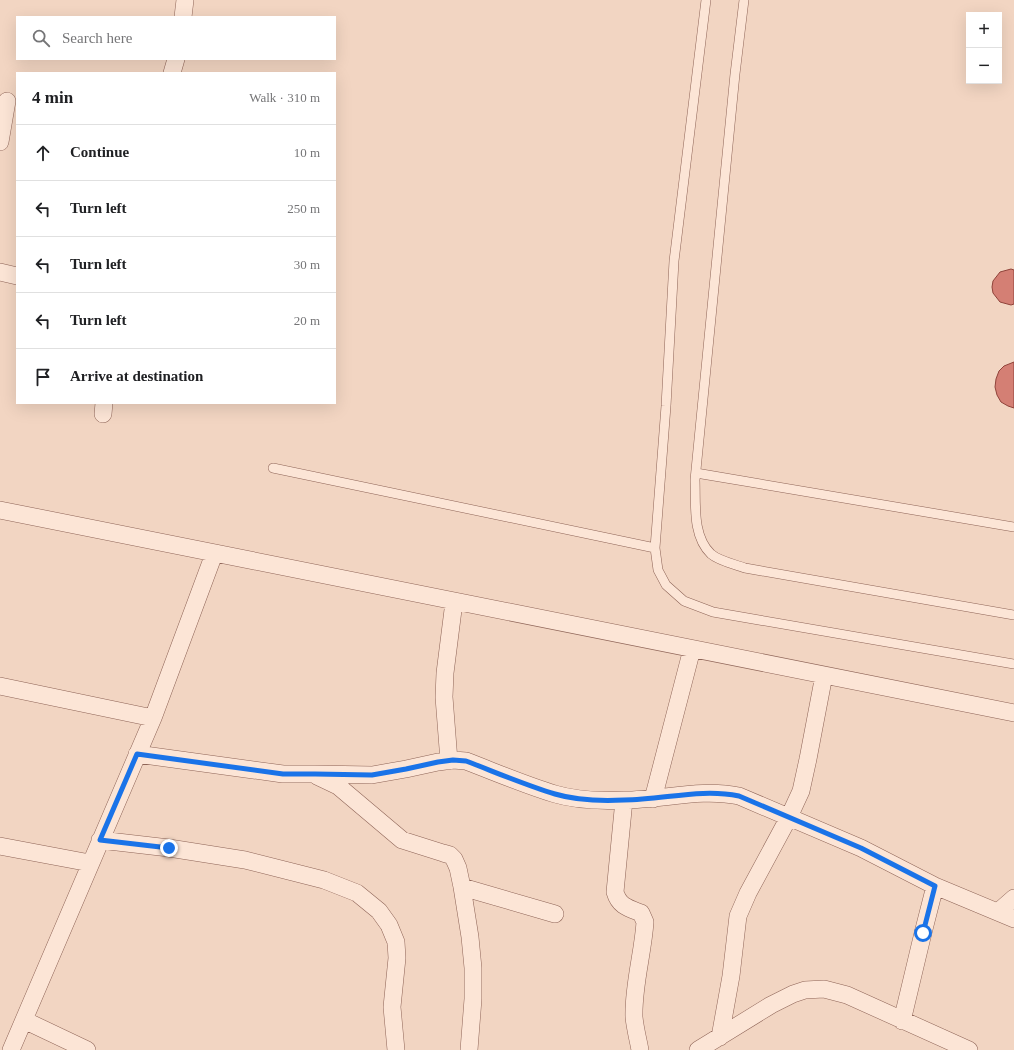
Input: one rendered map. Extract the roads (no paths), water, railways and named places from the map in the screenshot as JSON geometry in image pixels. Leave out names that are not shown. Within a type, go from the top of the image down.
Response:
[{"type":"street","points":[[183,16],[185,0]]},
{"type":"street","points":[[172,72],[176,60]]},
{"type":"street","points":[[0,142],[8,101]]},
{"type":"street","points":[[0,272],[16,276]]},
{"type":"street","points":[[0,510],[1014,713]]},
{"type":"street","points":[[11,1050],[153,718],[214,554]]},
{"type":"street","points":[[449,761],[444,698],[444,673],[454,602]]},
{"type":"street","points":[[653,799],[692,649]]},
{"type":"street","points":[[720,1037],[731,976],[738,916],[748,893],[789,817],[801,791],[824,675]]},
{"type":"street","points":[[0,686],[153,718]]},
{"type":"street","points":[[137,754],[283,774],[372,775],[449,761],[466,761],[556,794],[590,799],[653,799],[722,792],[739,796],[861,848],[935,886],[1014,919]]},
{"type":"street","points":[[315,774],[338,786],[402,840],[450,856],[454,859],[458,868],[462,887],[473,968],[473,999],[469,1050]]},
{"type":"street","points":[[624,800],[615,892],[620,903],[625,907],[640,913],[645,922],[635,994],[634,1016],[640,1050]]},
{"type":"street","points":[[100,840],[169,848],[245,860],[324,880],[357,893],[382,916],[389,925],[396,942],[397,958],[392,1008],[396,1050]]},
{"type":"street","points":[[0,846],[90,863]]},
{"type":"street","points":[[902,1021],[935,886]]},
{"type":"street","points":[[462,887],[555,914]]},
{"type":"street","points":[[998,912],[1014,898]]},
{"type":"street","points":[[698,1050],[771,1005],[793,994],[805,990],[824,989],[848,995],[902,1021],[970,1050]]},
{"type":"street","points":[[24,1020],[87,1050]]},
{"type":"lane","points":[[706,0],[674,261],[666,406],[655,548],[658,570],[666,585],[684,601],[713,612],[1014,664]]},
{"type":"lane","points":[[744,0],[696,473],[697,525],[702,542],[712,554],[745,568],[1014,615]]},
{"type":"lane","points":[[274,468],[655,548]]},
{"type":"lane","points":[[696,473],[1014,527]]}]
